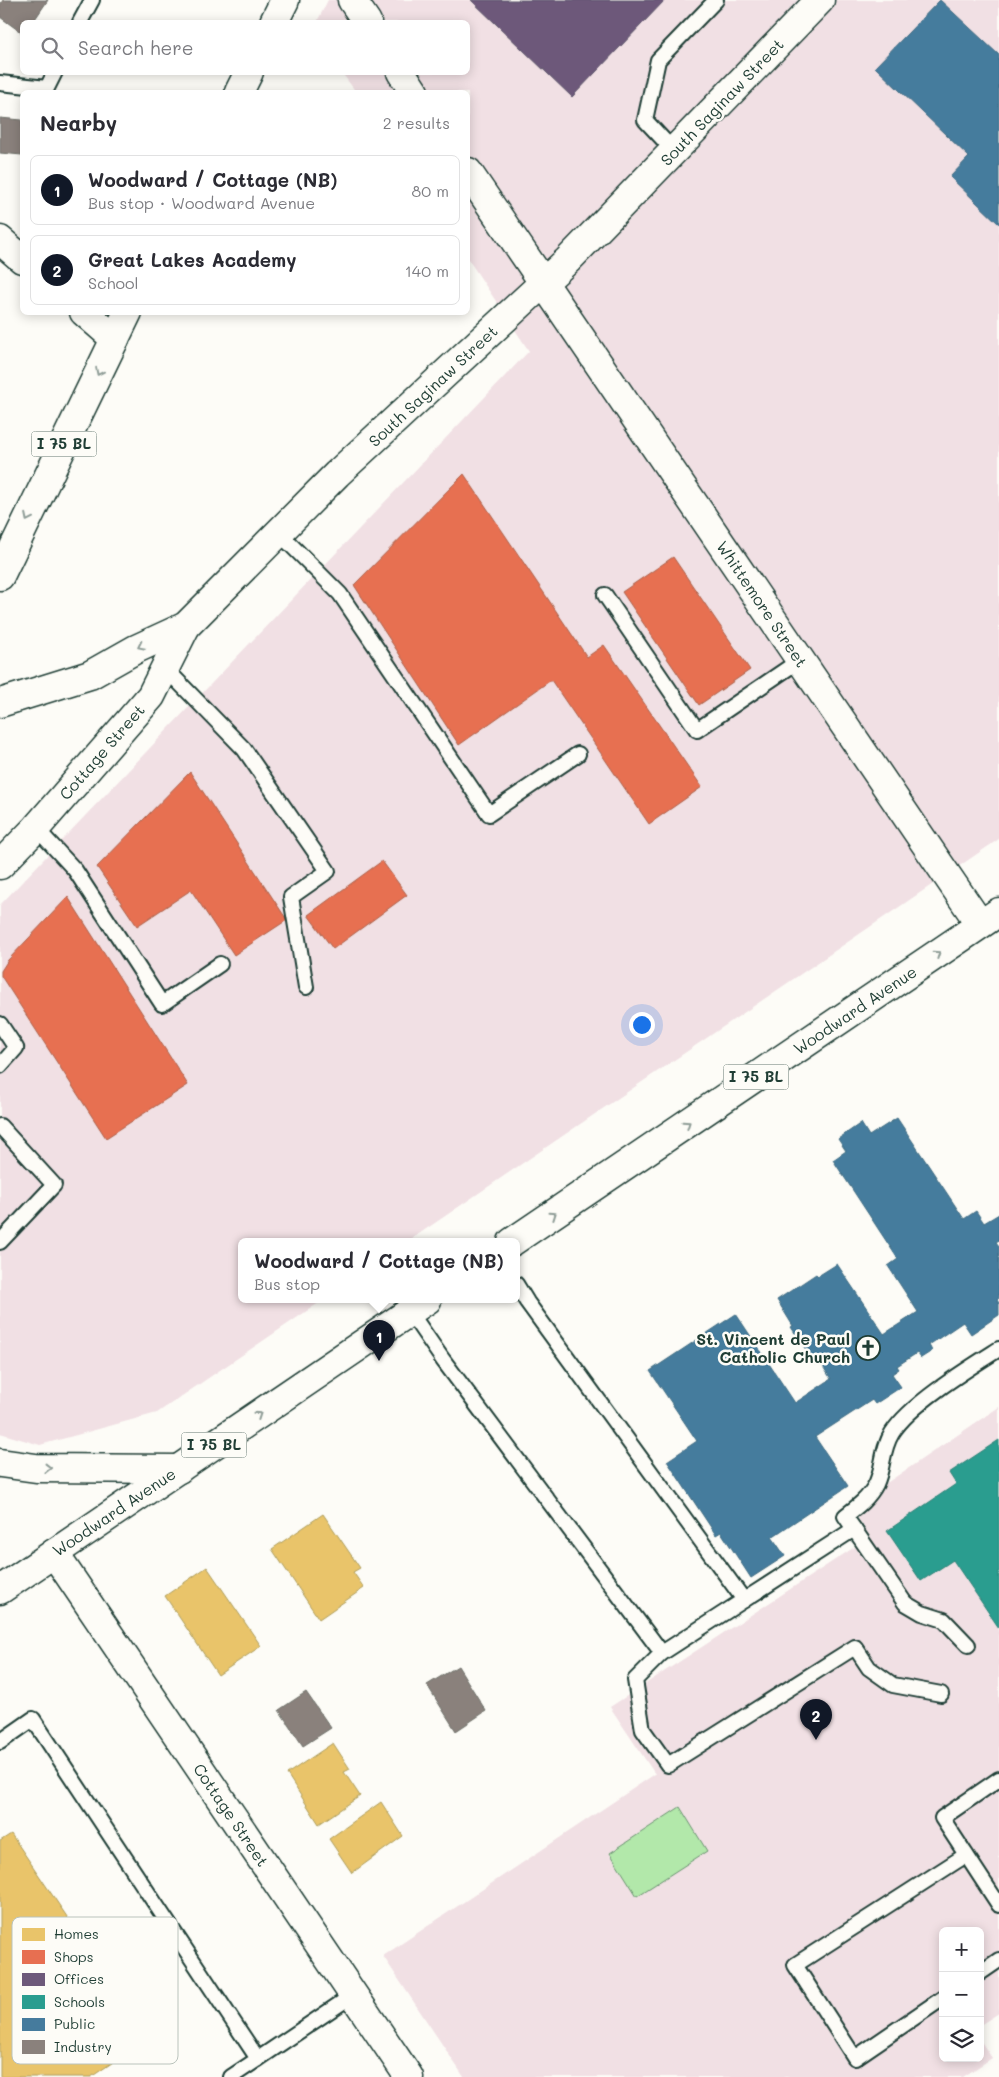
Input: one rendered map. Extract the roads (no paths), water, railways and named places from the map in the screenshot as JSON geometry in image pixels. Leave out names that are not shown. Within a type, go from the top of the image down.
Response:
[{"type":"street","points":[[275,20],[286,0]]},
{"type":"street","points":[[352,0],[366,20]]},
{"type":"street","name":"South Saginaw Street","points":[[0,704],[90,675],[136,649],[186,626],[337,474],[568,260],[820,0]]},
{"type":"street","points":[[240,90],[248,75]]},
{"type":"street","points":[[402,75],[413,90]]},
{"type":"street","name":"Whittemore Street","points":[[470,175],[800,660],[990,918]]},
{"type":"street","points":[[0,240],[20,258]]},
{"type":"street","points":[[87,315],[115,339]]},
{"type":"street","name":"I 75 BL","points":[[0,576],[127,315]]},
{"type":"street","name":"Cottage Street","points":[[0,865],[36,828],[151,696],[186,626]]},
{"type":"street","name":"Woodward Avenue","points":[[518,1238],[990,918]]},
{"type":"street","name":"Woodward Avenue","points":[[0,1590],[418,1306]]},
{"type":"street","points":[[0,1463],[36,1468],[179,1469]]},
{"type":"street","name":"Cottage Street","points":[[54,1553],[409,2077]]},
{"type":"lane","points":[[81,20],[92,0]]},
{"type":"lane","points":[[674,151],[645,120],[658,60],[716,0]]},
{"type":"lane","points":[[0,83],[47,88],[53,75]]},
{"type":"lane","points":[[278,533],[340,594],[489,814],[578,754]]},
{"type":"lane","points":[[605,595],[697,730],[800,660]]},
{"type":"lane","points":[[165,668],[244,748],[328,871],[291,896],[306,987]]},
{"type":"lane","points":[[36,828],[75,870],[162,1004],[220,964]]},
{"type":"lane","points":[[0,1024],[16,1048],[0,1066]]},
{"type":"lane","points":[[0,1126],[54,1185],[0,1242]]},
{"type":"lane","points":[[520,1291],[744,1600]]},
{"type":"lane","points":[[418,1306],[443,1360],[662,1653]]},
{"type":"lane","points":[[968,1645],[944,1620],[922,1613],[905,1603],[845,1516],[865,1501],[876,1484],[883,1450],[892,1433],[904,1417],[946,1385],[999,1349]]},
{"type":"lane","points":[[854,1529],[662,1653],[635,1680],[643,1730],[668,1765],[855,1647],[869,1668],[893,1685],[941,1694]]},
{"type":"lane","points":[[0,1742],[33,1719],[164,1917]]},
{"type":"lane","points":[[999,1779],[942,1818],[999,1905]]},
{"type":"lane","points":[[939,2001],[855,2058],[795,1965],[966,1855]]},
{"type":"lane","points":[[178,1938],[258,2059]]},
{"type":"lane","points":[[981,1972],[999,1960]]},
{"type":"lane","points":[[231,2077],[353,1995]]},
{"type":"place","name":"St. Vincent de Paul Catholic Church","points":[[868,1348]]},
{"type":"place","name":"Woodward / Cottage (NB)","points":[[379,1361]]},
{"type":"place","name":"Great Lakes Academy","points":[[816,1740]]}]
